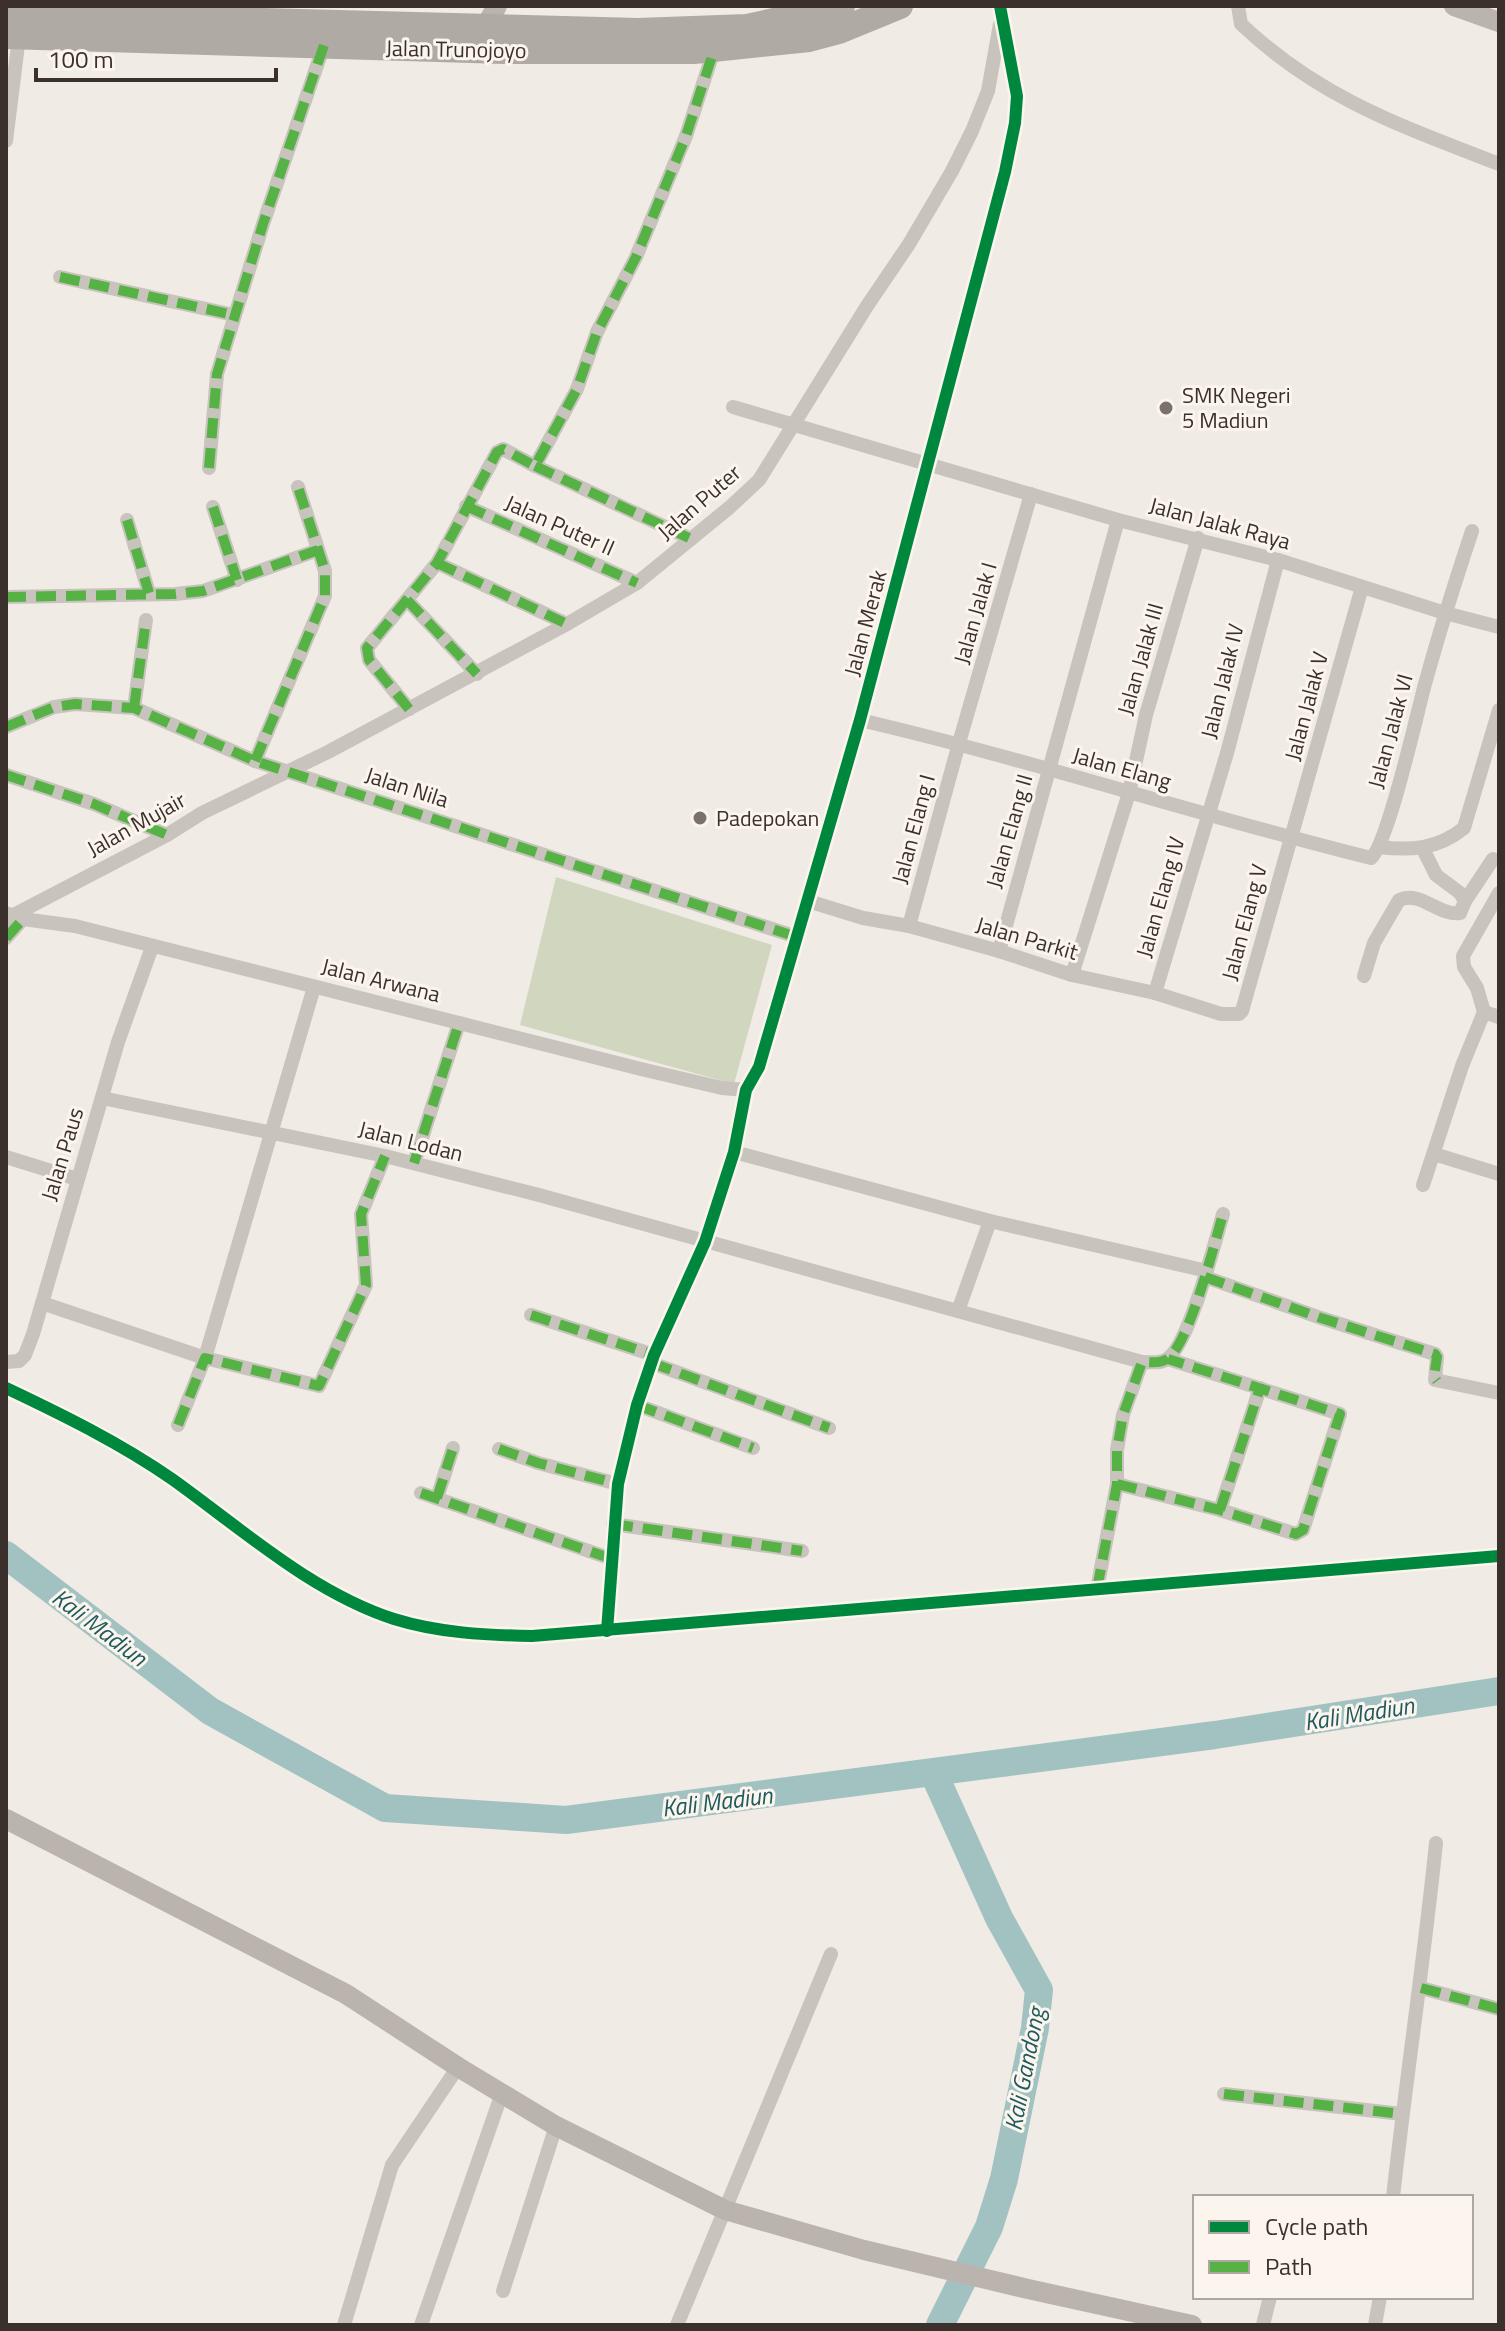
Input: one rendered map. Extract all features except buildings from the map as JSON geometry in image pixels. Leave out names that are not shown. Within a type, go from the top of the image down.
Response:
[{"type":"highway","name":"Jalan Trunojoyo","points":[[10,29],[324,45],[363,35],[491,16],[638,31],[734,28],[842,6]]},
{"type":"highway","name":"Jalan Trunojoyo","points":[[10,29],[255,13],[363,35],[519,51],[714,50],[809,39],[839,31],[900,6]]},
{"type":"main road","points":[[1454,6],[1499,22]]},
{"type":"main road","points":[[6,1819],[346,1994],[556,2126],[725,2210],[1015,2286],[1192,2325]]},
{"type":"street","points":[[1238,6],[1241,24],[1303,76],[1378,117],[1499,164]]},
{"type":"street","name":"Jalan Puter","points":[[288,771],[477,674],[637,583],[759,480],[909,244],[972,131],[988,91],[1001,9]]},
{"type":"street","name":"Jalan Merak","points":[[607,1631],[618,1484],[637,1405],[653,1359],[705,1242],[734,1152],[746,1090],[759,1067],[860,720],[1005,172],[1017,96],[1001,9]]},
{"type":"street","points":[[6,141],[10,29]]},
{"type":"street","points":[[209,468],[217,374],[324,45]]},
{"type":"street","points":[[535,466],[577,389],[597,332],[636,257],[686,136],[714,50]]},
{"type":"street","points":[[60,277],[234,315]]},
{"type":"street","name":"Jalan Jalak Raya","points":[[733,407],[1118,520],[1278,560],[1499,627]]},
{"type":"street","points":[[409,709],[369,660],[366,651],[437,563],[491,459],[499,450],[503,449],[691,539]]},
{"type":"street","points":[[255,761],[325,596],[325,571],[309,513],[298,487]]},
{"type":"street","name":"Jalan Jalak I","points":[[959,743],[1031,494]]},
{"type":"street","name":"Jalan Puter II","points":[[466,506],[637,583]]},
{"type":"street","points":[[213,507],[237,580]]},
{"type":"street","points":[[127,520],[149,593]]},
{"type":"street","name":"Jalan Elang II","points":[[999,951],[1118,520]]},
{"type":"street","name":"Jalan Jalak VI","points":[[1375,852],[1472,531]]},
{"type":"street","name":"Jalan Jalak III","points":[[1072,975],[1129,793],[1146,715],[1198,538]]},
{"type":"street","points":[[6,597],[203,591],[318,550]]},
{"type":"street","name":"Jalan Jalak IV","points":[[1208,813],[1278,560]]},
{"type":"street","points":[[437,563],[567,624]]},
{"type":"street","name":"Jalan Jalak V","points":[[1290,836],[1310,776],[1362,587]]},
{"type":"street","points":[[407,600],[477,674]]},
{"type":"street","points":[[134,708],[146,620]]},
{"type":"street","name":"Jalan Nila","points":[[6,727],[54,707],[75,704],[134,708],[255,761],[797,937]]},
{"type":"street","points":[[1465,901],[1460,893],[1436,875],[1423,849],[1446,840],[1466,824],[1499,710]]},
{"type":"street","name":"Jalan Elang","points":[[860,720],[959,743],[1290,836],[1375,852],[1423,849]]},
{"type":"street","name":"Jalan Elang I","points":[[909,926],[959,743]]},
{"type":"street","name":"Jalan Mujair","points":[[11,916],[167,835],[202,813],[288,771]]},
{"type":"street","points":[[6,775],[94,804],[167,835]]},
{"type":"street","name":"Jalan Elang IV","points":[[1155,993],[1208,813]]},
{"type":"street","name":"Jalan Elang V","points":[[1234,1016],[1242,1011],[1290,836]]},
{"type":"street","points":[[1364,976],[1374,943],[1399,900],[1414,897],[1451,914],[1460,913],[1493,859]]},
{"type":"street","points":[[1423,1185],[1462,1066],[1484,1012],[1477,988],[1464,967],[1463,956],[1499,893]]},
{"type":"street","name":"Jalan Parkit","points":[[808,901],[863,918],[909,926],[999,951],[1072,975],[1155,993],[1234,1016]]},
{"type":"street","points":[[6,938],[11,916]]},
{"type":"street","name":"Jalan Arwana","points":[[11,916],[75,926],[681,1078],[746,1090]]},
{"type":"street","name":"Jalan Paus","points":[[6,1362],[19,1361],[25,1355],[133,996],[152,947]]},
{"type":"street","points":[[178,1425],[205,1358],[314,987]]},
{"type":"street","points":[[1484,1012],[1499,1017]]},
{"type":"street","points":[[414,1163],[459,1023]]},
{"type":"street","name":"Jalan Lodan","points":[[102,1098],[414,1163],[1142,1362]]},
{"type":"street","points":[[734,1152],[990,1221],[1206,1274],[1321,1318],[1435,1354],[1435,1380],[1499,1393]]},
{"type":"street","points":[[1434,1154],[1499,1174]]},
{"type":"street","points":[[42,1303],[205,1358],[319,1386],[366,1285],[361,1214],[385,1156]]},
{"type":"street","points":[[6,1157],[77,1179]]},
{"type":"street","points":[[1168,1359],[1182,1338],[1206,1274],[1223,1214]]},
{"type":"street","points":[[958,1311],[990,1221]]},
{"type":"street","points":[[531,1315],[829,1428]]},
{"type":"street","points":[[1097,1589],[1117,1484],[1117,1450],[1123,1415],[1142,1362],[1156,1363],[1168,1359],[1341,1415],[1303,1530],[1296,1534],[1220,1510],[1117,1484]]},
{"type":"street","points":[[6,1388],[75,1420],[169,1477],[309,1577],[393,1618],[454,1633],[532,1636],[607,1631],[1499,1556]]},
{"type":"street","points":[[1220,1510],[1260,1388]]},
{"type":"street","points":[[637,1405],[753,1448]]},
{"type":"street","points":[[437,1498],[453,1448]]},
{"type":"street","points":[[499,1449],[538,1463],[618,1484]]},
{"type":"street","points":[[421,1493],[612,1559]]},
{"type":"street","points":[[613,1524],[802,1551]]},
{"type":"street","points":[[1393,2195],[1421,1988],[1436,1843]]},
{"type":"street","points":[[677,2325],[831,1954]]},
{"type":"street","points":[[1421,1988],[1499,2009]]},
{"type":"street","points":[[344,2325],[392,2165],[458,2067]]},
{"type":"street","points":[[421,2325],[502,2093]]},
{"type":"street","points":[[1224,2094],[1402,2114]]},
{"type":"street","points":[[503,2291],[556,2126]]},
{"type":"street","points":[[1263,2325],[1270,2299]]},
{"type":"street","points":[[1375,2325],[1380,2299]]},
{"type":"green space","points":[[556,877],[772,945],[734,1084],[520,1025]]},
{"type":"waterway","name":"Kali Madiun","points":[[6,1555],[210,1711],[385,1808],[566,1820],[1215,1735],[1499,1691]]},
{"type":"waterway","name":"Kali Gandong","points":[[934,1774],[999,1918],[1039,1990],[1035,2028],[1004,2179],[989,2227],[940,2325]]},
{"type":"marked path","points":[[209,468],[217,374],[263,224],[324,45]]},
{"type":"marked path","points":[[409,709],[369,660],[367,648],[437,563],[497,452],[503,449],[535,466],[577,389],[597,332],[636,257],[686,136],[714,50]]},
{"type":"marked path","points":[[60,277],[234,315]]},
{"type":"marked path","points":[[535,466],[691,539]]},
{"type":"marked path","points":[[255,761],[325,596],[325,571],[298,487]]},
{"type":"marked path","points":[[466,506],[637,583]]},
{"type":"marked path","points":[[213,507],[237,580]]},
{"type":"marked path","points":[[127,520],[149,593]]},
{"type":"marked path","points":[[6,597],[203,591],[318,550]]},
{"type":"marked path","points":[[437,563],[567,624]]},
{"type":"marked path","points":[[407,600],[477,674]]},
{"type":"marked path","points":[[134,708],[146,620]]},
{"type":"marked path","points":[[6,727],[54,707],[75,704],[134,708],[255,761],[797,937]]},
{"type":"marked path","points":[[6,775],[94,804],[167,835]]},
{"type":"marked path","points":[[6,938],[23,919]]},
{"type":"marked path","points":[[414,1163],[459,1023]]},
{"type":"marked path","points":[[178,1425],[205,1358],[319,1386],[366,1285],[361,1214],[385,1156]]},
{"type":"marked path","points":[[1097,1589],[1117,1484],[1117,1450],[1123,1415],[1142,1362],[1167,1359],[1184,1334],[1223,1214]]},
{"type":"marked path","points":[[1205,1277],[1435,1354],[1434,1377],[1437,1381]]},
{"type":"marked path","points":[[531,1315],[654,1355]]},
{"type":"marked path","points":[[1117,1484],[1220,1510],[1296,1534],[1303,1530],[1340,1414],[1168,1359]]},
{"type":"marked path","points":[[652,1363],[829,1428]]},
{"type":"marked path","points":[[1220,1510],[1260,1388]]},
{"type":"marked path","points":[[637,1405],[753,1448]]},
{"type":"marked path","points":[[437,1498],[453,1448]]},
{"type":"marked path","points":[[499,1449],[538,1463],[618,1484]]},
{"type":"marked path","points":[[421,1493],[612,1559]]},
{"type":"marked path","points":[[613,1524],[802,1551]]},
{"type":"marked path","points":[[1421,1988],[1499,2009]]},
{"type":"marked path","points":[[1224,2094],[1402,2114]]},
{"type":"cycle path","points":[[607,1631],[618,1484],[637,1405],[654,1355],[705,1242],[734,1152],[746,1090],[759,1067],[860,720],[1005,172],[1017,96],[1000,6]]},
{"type":"cycle path","points":[[6,1388],[132,1453],[278,1558],[334,1593],[394,1619],[462,1632],[532,1636],[1499,1556]]},
{"type":"place","name":"SMK Negeri 5 Madiun","points":[[1166,408]]},
{"type":"place","name":"Padepokan","points":[[700,818]]}]
